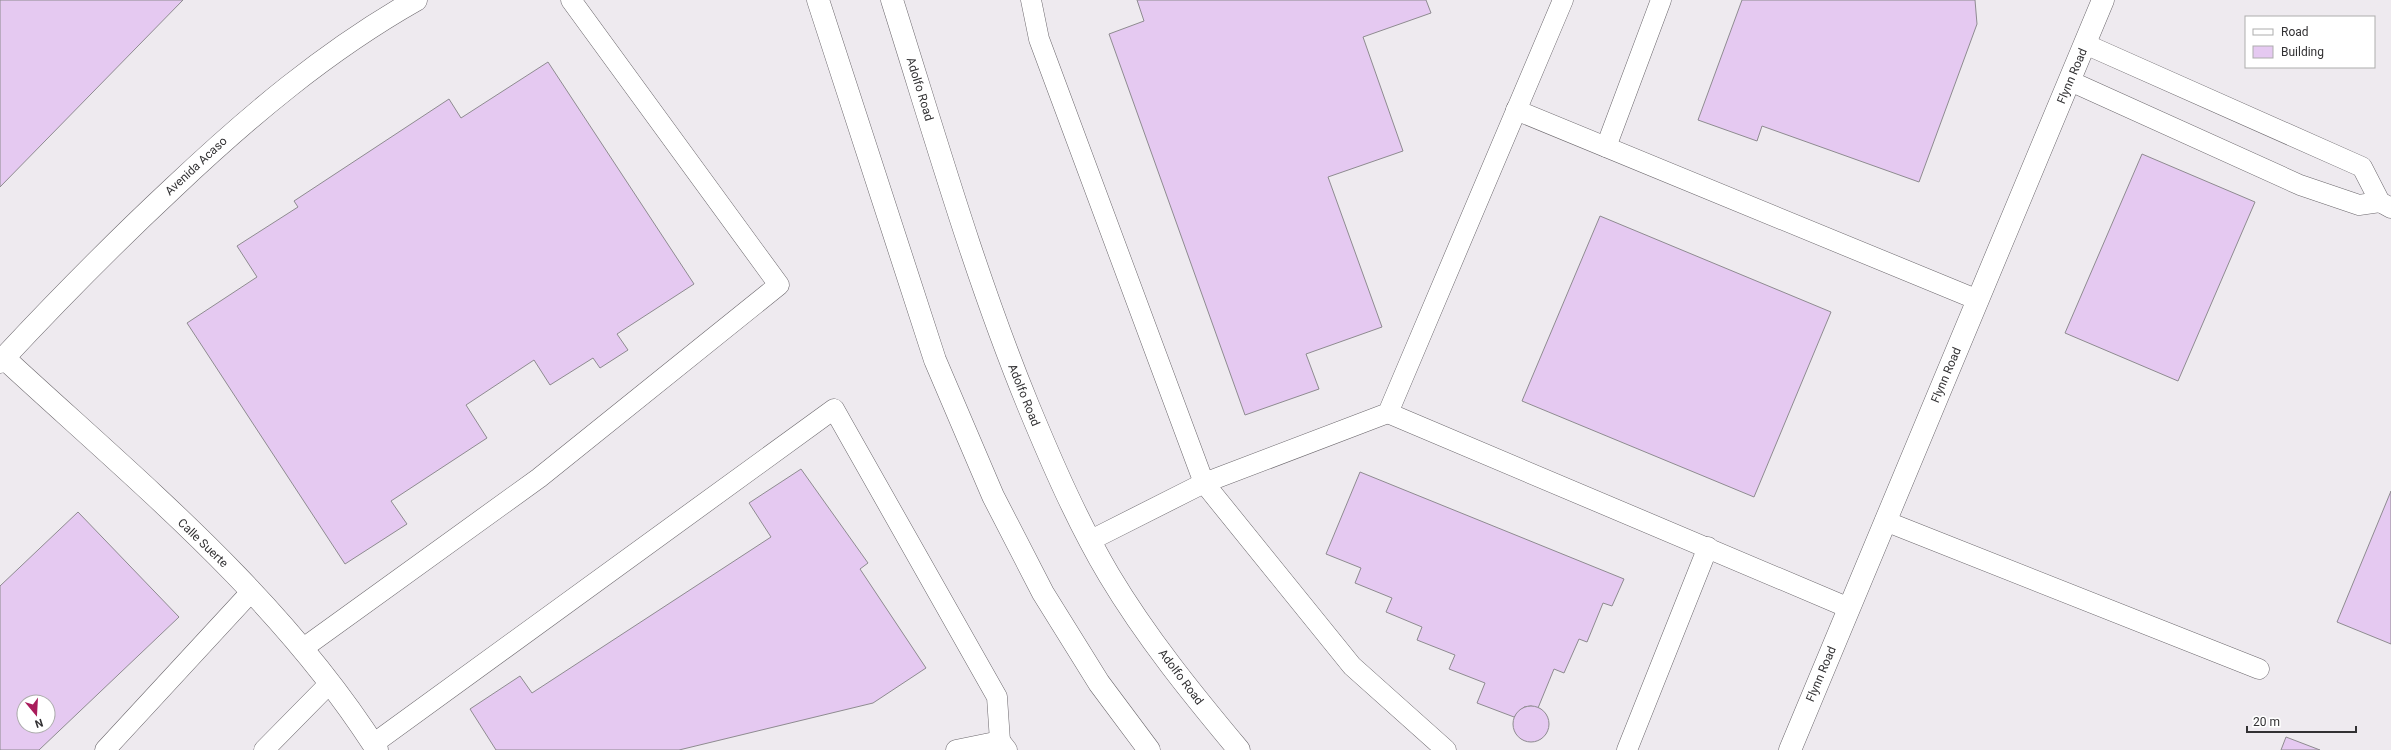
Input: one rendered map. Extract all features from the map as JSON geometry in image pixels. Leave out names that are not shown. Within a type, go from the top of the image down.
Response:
[{"type":"main road","name":"Avenida Acaso","points":[[2,360],[99,258],[230,134],[345,43],[416,0]]},
{"type":"main road","points":[[818,0],[935,360],[992,496],[1043,593],[1091,670],[1150,750]]},
{"type":"main road","name":"Adolfo Road","points":[[892,0],[964,229],[1004,345],[1056,472],[1090,540],[1110,575],[1148,632],[1209,714],[1239,750]]},
{"type":"main road","name":"Flynn Road","points":[[1790,750],[2104,0]]},
{"type":"main road","name":"Calle Suerte","points":[[2,360],[221,559],[302,649],[349,706],[375,747]]},
{"type":"lane","points":[[302,649],[539,478],[778,285],[571,0]]},
{"type":"lane","points":[[1031,0],[1039,39],[1204,483],[1352,666],[1446,750]]},
{"type":"lane","points":[[1388,413],[1563,0]]},
{"type":"lane","points":[[1606,147],[1661,0]]},
{"type":"lane","points":[[2085,44],[2362,167],[2386,205]]},
{"type":"lane","points":[[2070,81],[2300,184],[2359,205],[2386,205]]},
{"type":"lane","points":[[1516,110],[1978,300]]},
{"type":"lane","points":[[375,747],[834,409],[997,697],[1003,745],[956,750]]},
{"type":"lane","points":[[1090,540],[1204,483],[1388,413],[1708,547],[1849,608]]},
{"type":"lane","points":[[1885,522],[2259,669]]},
{"type":"lane","points":[[1627,750],[1708,547]]},
{"type":"lane","points":[[105,750],[251,592]]},
{"type":"lane","points":[[264,750],[330,683]]},
{"type":"building","points":[[0,0],[183,0],[0,187]]},
{"type":"building","points":[[1137,0],[1426,0],[1431,13],[1363,37],[1403,151],[1328,177],[1382,327],[1306,354],[1319,389],[1245,415],[1109,34],[1144,21]]},
{"type":"building","points":[[1742,0],[1975,0],[1977,24],[1919,182],[1762,126],[1757,141],[1698,120]]},
{"type":"building","points":[[548,62],[694,284],[617,334],[628,350],[600,368],[593,358],[550,385],[534,360],[466,405],[487,438],[391,501],[407,524],[345,564],[187,323],[257,277],[237,246],[298,207],[294,201],[449,99],[461,118]]},
{"type":"building","points":[[2142,154],[2255,202],[2178,381],[2065,333]]},
{"type":"building","points":[[1600,216],[1831,312],[1754,497],[1522,401]]},
{"type":"building","points":[[801,469],[868,563],[860,569],[926,668],[873,703],[679,750],[496,750],[470,709],[520,676],[532,693],[771,537],[749,503]]},
{"type":"building","points":[[1360,472],[1624,579],[1612,606],[1603,603],[1587,642],[1579,639],[1564,673],[1554,669],[1538,708],[1531,706],[1524,707],[1514,717],[1477,703],[1485,683],[1449,669],[1455,655],[1417,640],[1422,627],[1386,612],[1392,598],[1355,583],[1361,568],[1326,554]]},
{"type":"building","points":[[2391,491],[2391,644],[2337,622]]},
{"type":"building","points":[[78,512],[179,617],[56,734],[56,694],[16,694],[16,734],[56,734],[39,750],[0,750],[0,586]]},
{"type":"building","points":[[1535,706],[1544,711],[1548,717],[1548,731],[1544,737],[1535,742],[1527,742],[1518,737],[1514,731],[1513,720],[1518,711],[1524,707]]},
{"type":"building","points":[[2286,737],[2320,750],[2281,750]]}]
